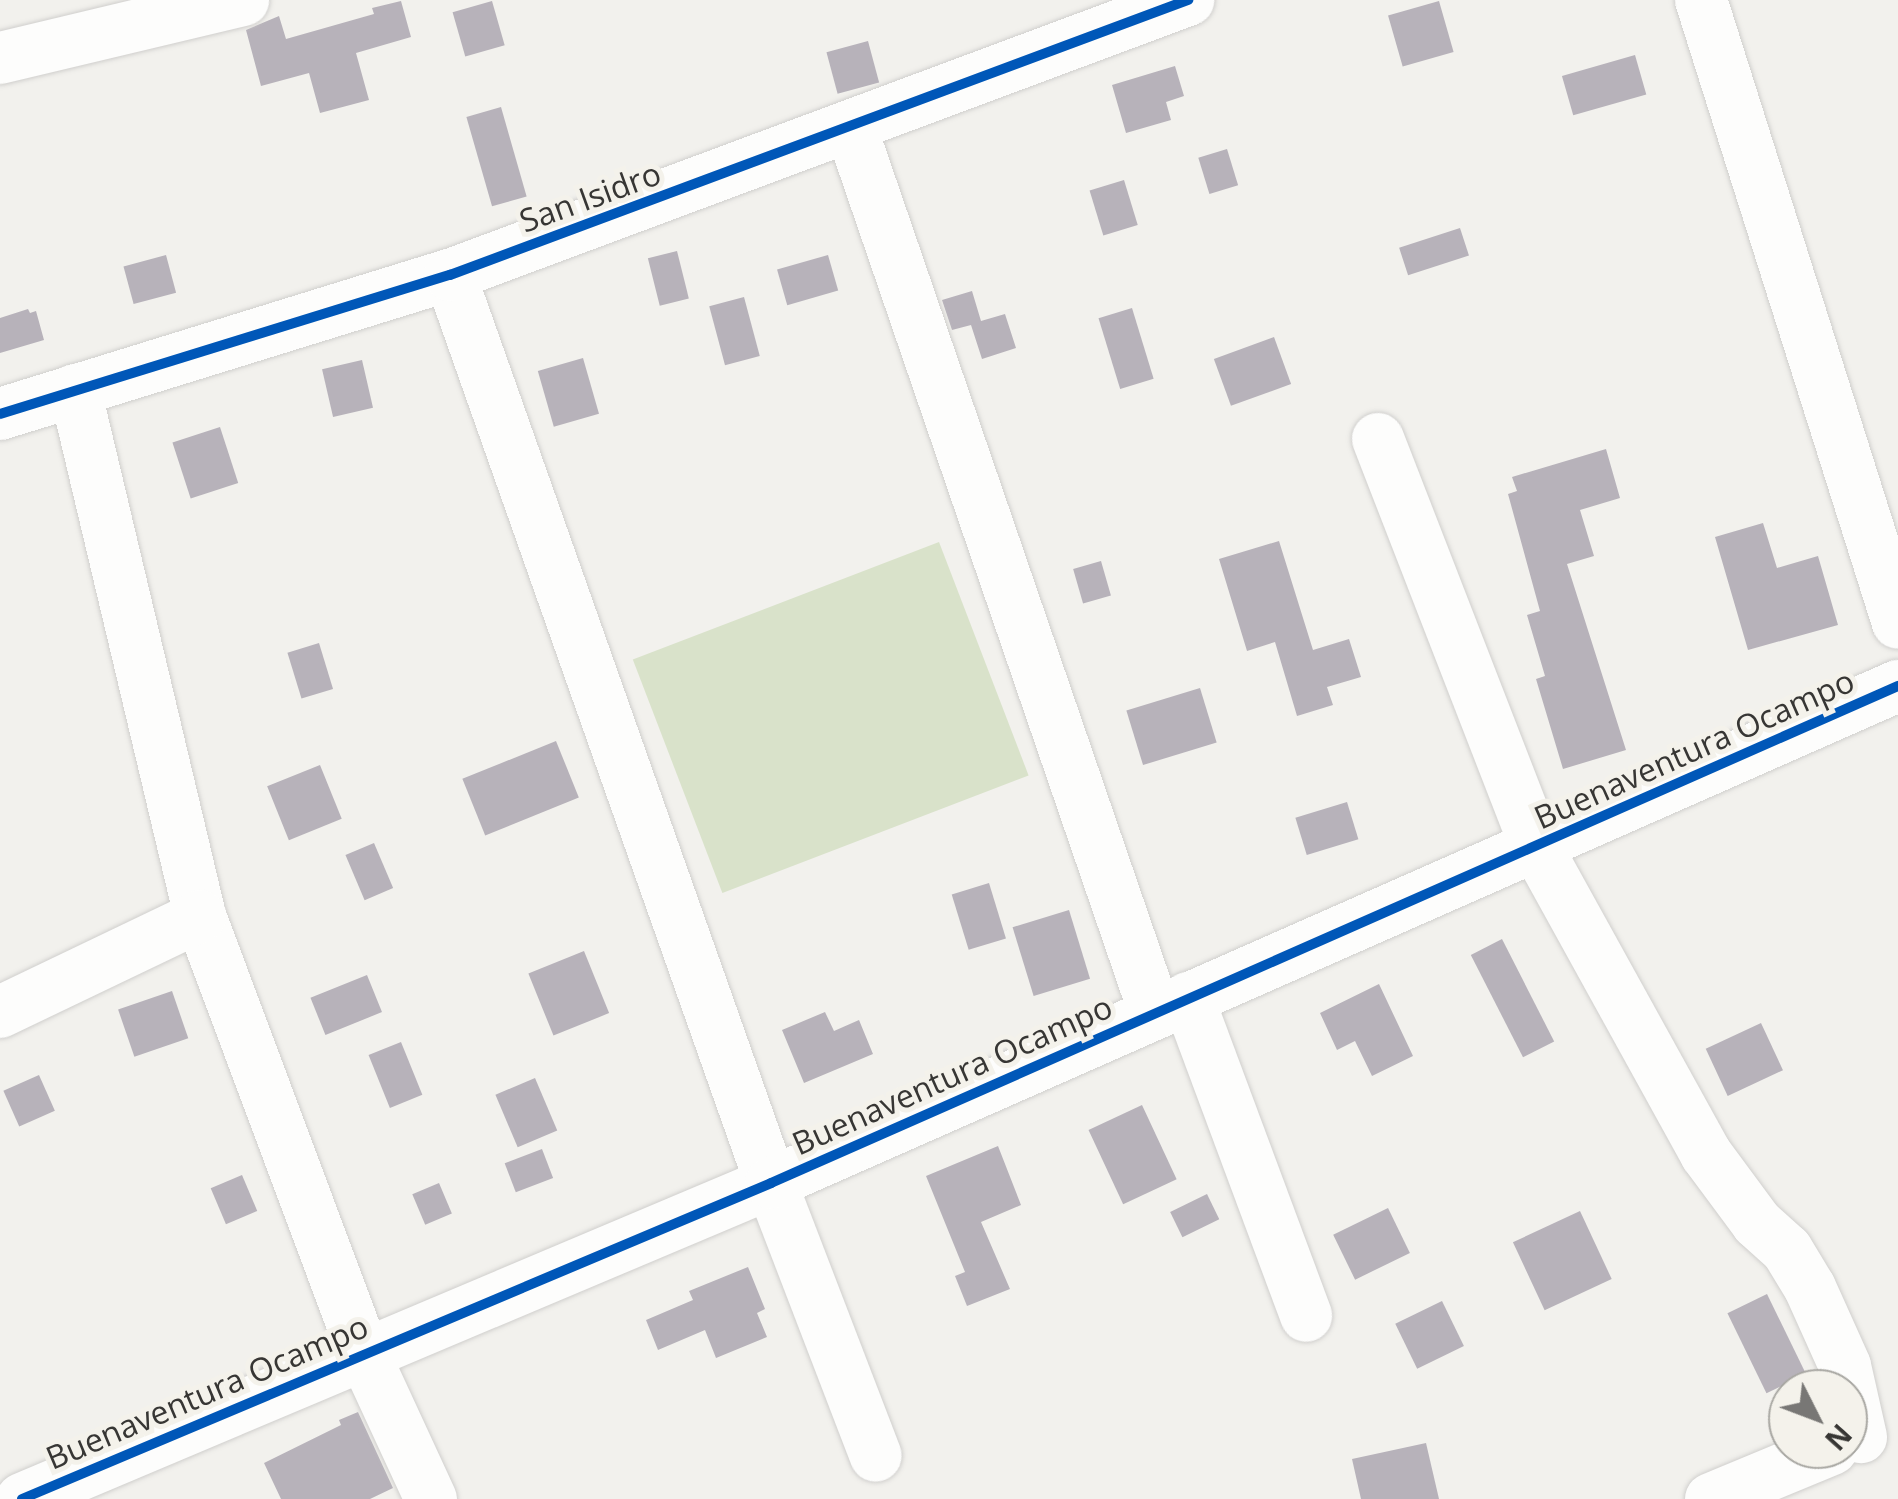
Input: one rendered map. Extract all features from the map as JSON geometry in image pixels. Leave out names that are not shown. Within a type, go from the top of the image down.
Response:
[{"type":"street","name":"San Isidro","points":[[0,414],[450,275],[1188,0]]},
{"type":"street","points":[[1702,0],[1898,623]]},
{"type":"street","points":[[0,58],[216,3]]},
{"type":"street","points":[[851,128],[1172,1005],[1306,1316]]},
{"type":"street","points":[[450,275],[771,1183],[876,1456]]},
{"type":"street","points":[[75,390],[200,916],[363,1352],[431,1499]]},
{"type":"street","points":[[1378,438],[1536,846],[1706,1154],[1757,1222],[1788,1250],[1810,1288],[1846,1369]]},
{"type":"street","name":"Buenaventura Ocampo","points":[[22,1499],[771,1183],[1898,686]]},
{"type":"street","points":[[0,1012],[200,916]]},
{"type":"street","points":[[1711,1499],[1783,1469]]},
{"type":"green space","points":[[939,542],[1029,775],[722,893],[633,660]]},
{"type":"building","points":[[401,1],[411,37],[356,53],[369,100],[320,113],[309,73],[261,86],[246,30],[279,16],[286,39],[374,14],[372,8]]},
{"type":"building","points":[[492,1],[505,45],[465,57],[453,12]]},
{"type":"building","points":[[1439,1],[1454,52],[1403,67],[1388,16]]},
{"type":"building","points":[[868,41],[879,83],[838,94],[826,52]]},
{"type":"building","points":[[1635,55],[1646,94],[1573,115],[1562,76]]},
{"type":"building","points":[[1175,66],[1184,96],[1166,102],[1171,120],[1126,133],[1112,85]]},
{"type":"building","points":[[501,107],[527,196],[492,206],[466,117]]},
{"type":"building","points":[[1227,149],[1238,185],[1209,194],[1198,158]]},
{"type":"building","points":[[1124,180],[1138,225],[1103,235],[1090,191]]},
{"type":"building","points":[[1460,228],[1469,256],[1408,275],[1399,248]]},
{"type":"building","points":[[677,251],[689,299],[660,306],[648,258]]},
{"type":"building","points":[[166,255],[176,293],[134,304],[123,266]]},
{"type":"building","points":[[828,255],[838,291],[787,305],[777,270]]},
{"type":"building","points":[[972,291],[981,321],[1005,314],[1016,348],[982,359],[971,325],[952,330],[942,300]]},
{"type":"building","points":[[744,297],[760,356],[725,365],[709,306]]},
{"type":"building","points":[[1132,308],[1154,379],[1120,389],[1099,318]]},
{"type":"building","points":[[28,309],[30,313],[36,311],[44,340],[0,353],[0,318]]},
{"type":"building","points":[[1274,337],[1291,384],[1231,406],[1214,359]]},
{"type":"building","points":[[583,358],[599,414],[554,427],[538,371]]},
{"type":"building","points":[[362,360],[373,408],[333,417],[322,369]]},
{"type":"building","points":[[220,427],[238,483],[191,499],[172,442]]},
{"type":"building","points":[[1606,449],[1620,498],[1580,510],[1594,556],[1567,564],[1626,750],[1563,769],[1536,679],[1545,676],[1527,615],[1540,611],[1508,494],[1517,491],[1512,477]]},
{"type":"building","points":[[1763,523],[1777,568],[1818,556],[1838,625],[1748,650],[1715,537]]},
{"type":"building","points":[[1279,541],[1313,650],[1349,639],[1361,677],[1327,687],[1333,705],[1297,716],[1275,642],[1247,651],[1219,559]]},
{"type":"building","points":[[1101,561],[1111,596],[1083,604],[1073,569]]},
{"type":"building","points":[[319,643],[333,689],[301,699],[287,653]]},
{"type":"building","points":[[1200,688],[1217,743],[1143,765],[1126,711]]},
{"type":"building","points":[[556,741],[579,798],[485,835],[462,779]]},
{"type":"building","points":[[320,765],[342,819],[289,840],[267,786]]},
{"type":"building","points":[[1347,802],[1358,839],[1307,855],[1295,818]]},
{"type":"building","points":[[374,843],[393,888],[365,900],[345,855]]},
{"type":"building","points":[[989,883],[1006,938],[969,950],[952,894]]},
{"type":"building","points":[[1069,910],[1090,979],[1034,996],[1013,927]]},
{"type":"building","points":[[1502,939],[1554,1041],[1523,1057],[1471,955]]},
{"type":"building","points":[[584,951],[609,1013],[553,1036],[528,973]]},
{"type":"building","points":[[367,975],[382,1012],[325,1035],[310,998]]},
{"type":"building","points":[[1379,984],[1413,1056],[1372,1076],[1355,1041],[1337,1050],[1320,1013]]},
{"type":"building","points":[[172,991],[188,1038],[134,1057],[118,1010]]},
{"type":"building","points":[[825,1012],[834,1031],[859,1020],[873,1054],[804,1083],[782,1030]]},
{"type":"building","points":[[1761,1023],[1783,1070],[1728,1096],[1706,1049]]},
{"type":"building","points":[[401,1042],[422,1095],[390,1108],[369,1055]]},
{"type":"building","points":[[39,1075],[55,1111],[19,1126],[3,1091]]},
{"type":"building","points":[[535,1078],[557,1130],[518,1147],[495,1095]]},
{"type":"building","points":[[1142,1105],[1177,1179],[1123,1204],[1089,1130]]},
{"type":"building","points":[[998,1146],[1021,1205],[981,1222],[1010,1289],[967,1306],[955,1276],[965,1272],[926,1176]]},
{"type":"building","points":[[542,1149],[553,1178],[516,1192],[505,1163]]},
{"type":"building","points":[[242,1175],[257,1211],[226,1224],[211,1188]]},
{"type":"building","points":[[439,1183],[452,1213],[425,1225],[412,1194]]},
{"type":"building","points":[[1207,1194],[1219,1219],[1182,1237],[1170,1212]]},
{"type":"building","points":[[1388,1208],[1410,1253],[1355,1280],[1333,1235]]},
{"type":"building","points":[[1580,1211],[1612,1279],[1545,1310],[1513,1242]]},
{"type":"building","points":[[748,1267],[765,1309],[757,1313],[767,1337],[716,1358],[705,1330],[658,1350],[646,1320],[693,1300],[689,1291]]},
{"type":"building","points":[[1767,1294],[1804,1369],[1768,1369],[1766,1393],[1727,1313]]},
{"type":"building","points":[[1442,1301],[1464,1346],[1417,1369],[1395,1324]]},
{"type":"building","points":[[358,1412],[393,1488],[370,1499],[281,1499],[264,1463],[341,1425],[339,1420]]},
{"type":"building","points":[[1426,1443],[1439,1499],[1361,1499],[1352,1459]]},
{"type":"cycle path","points":[[0,414],[450,275],[1188,0]]},
{"type":"cycle path","points":[[22,1499],[771,1183],[1898,686]]}]
